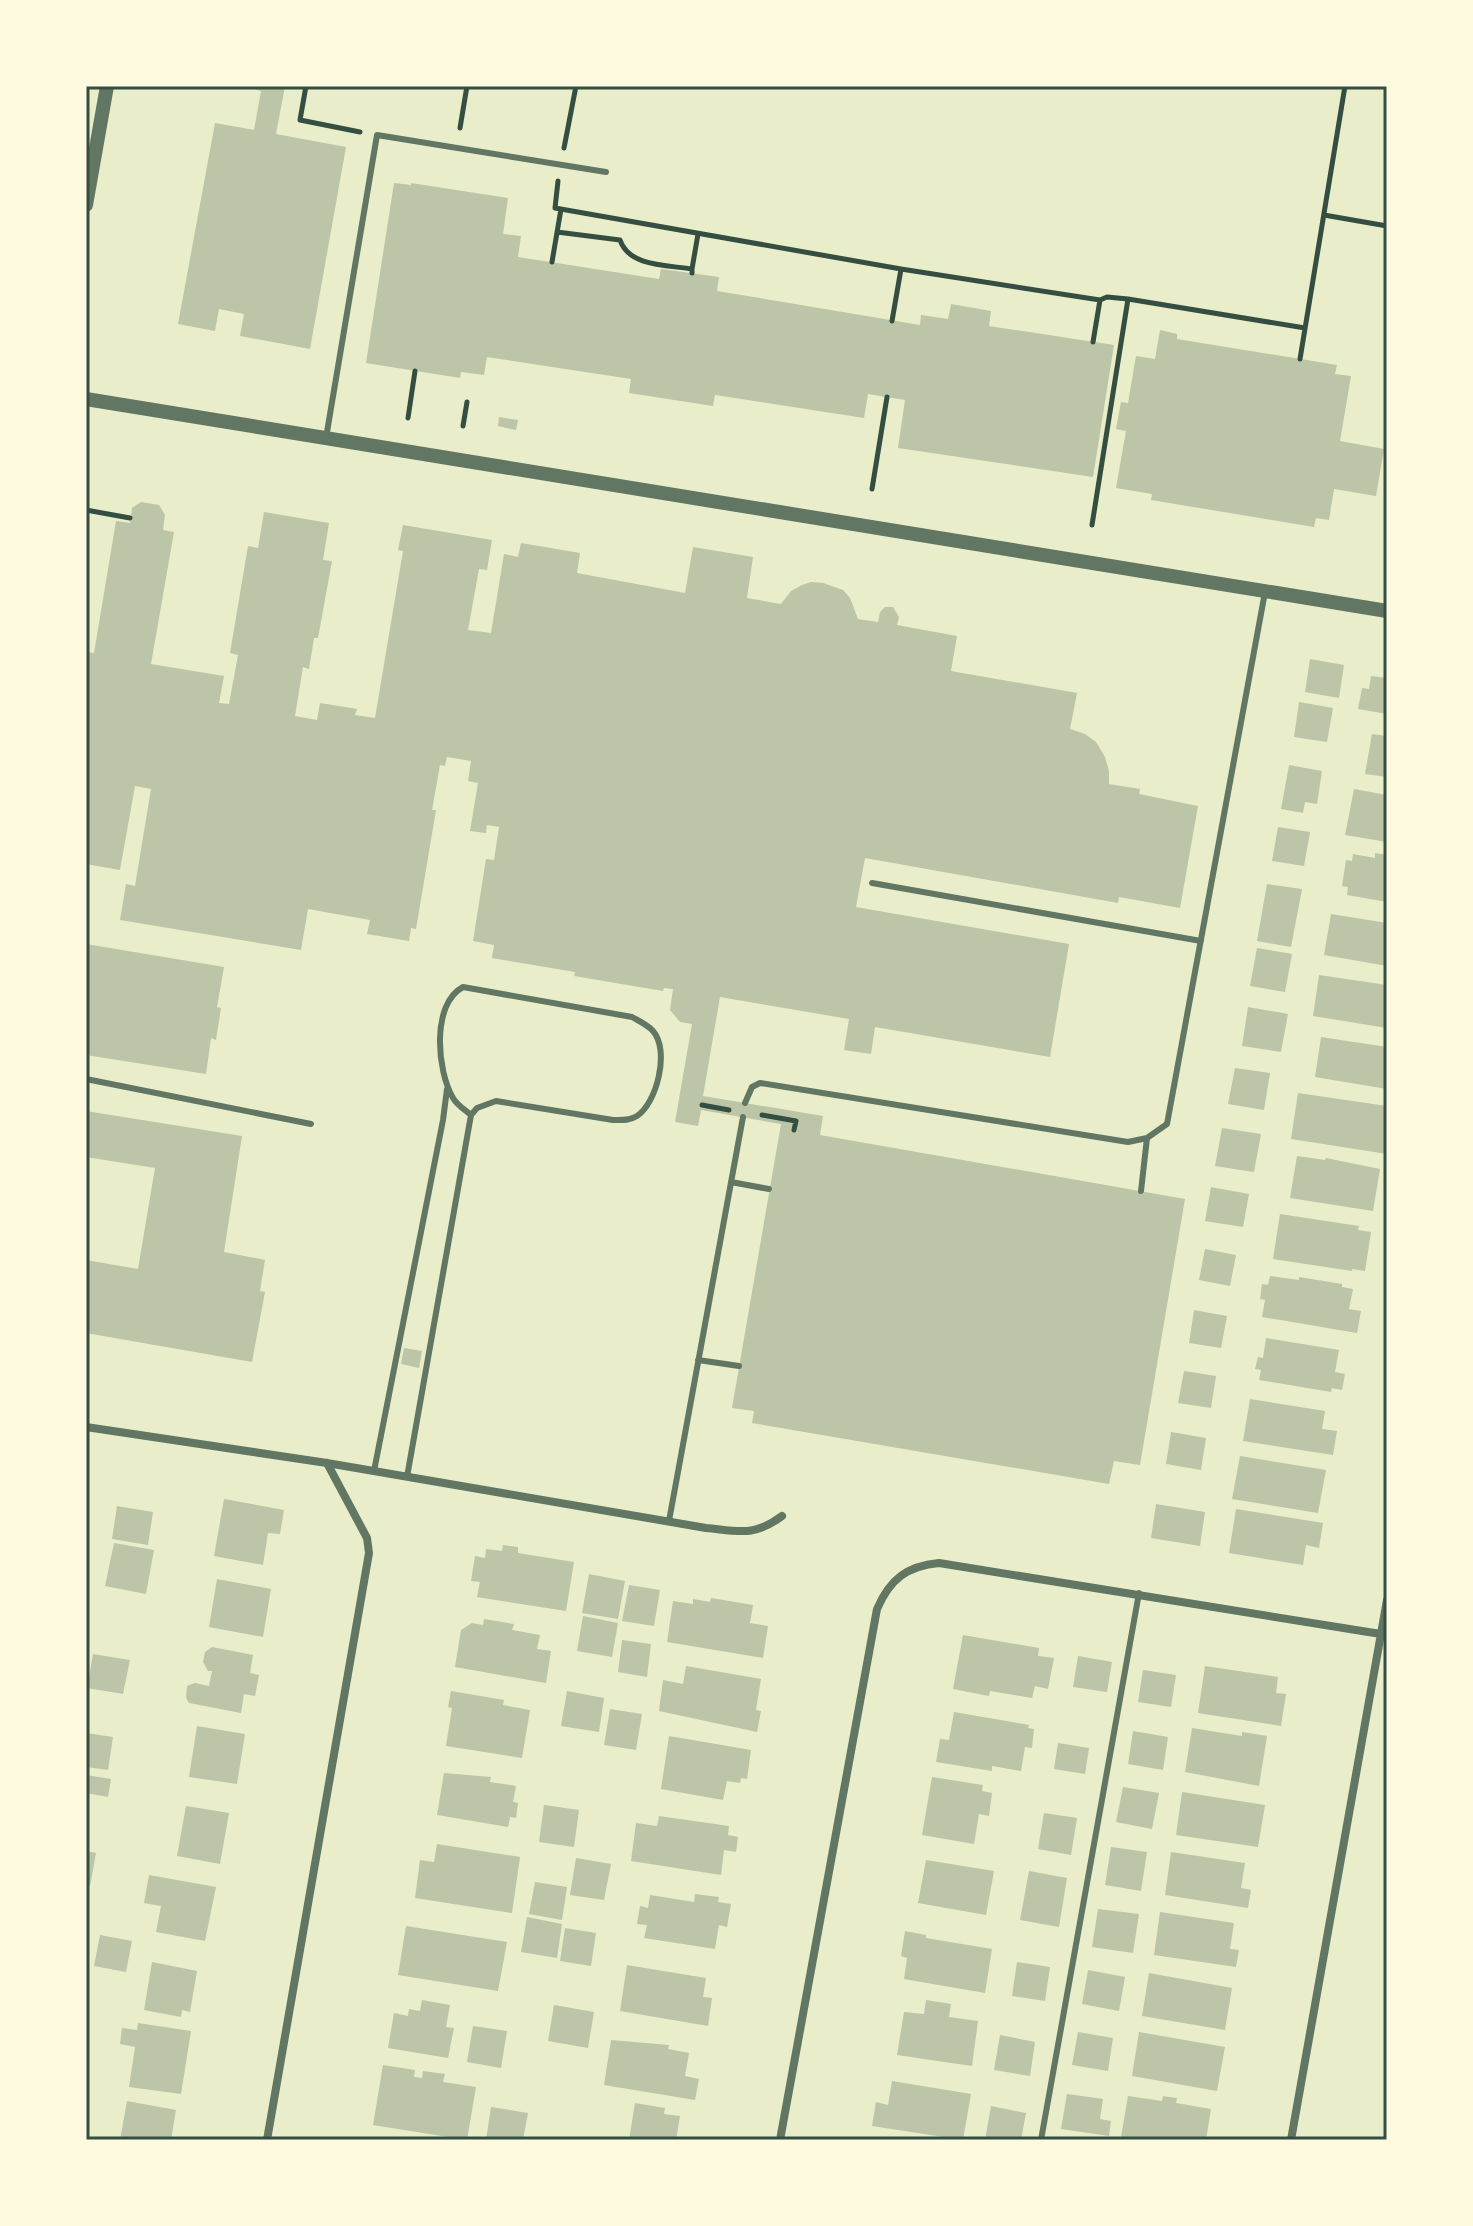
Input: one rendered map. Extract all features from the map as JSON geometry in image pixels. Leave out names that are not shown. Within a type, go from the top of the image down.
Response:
[{"type":"street","points":[[86,205],[107,86]]},
{"type":"street","points":[[86,399],[1387,611]]},
{"type":"street","points":[[86,1427],[741,1531],[767,1528],[782,1516]]},
{"type":"street","points":[[267,2140],[369,1553],[367,1538],[327,1463]]},
{"type":"street","points":[[780,2140],[877,1609],[887,1588],[901,1573],[924,1564],[939,1563],[1384,1634]]},
{"type":"street","points":[[1291,2140],[1384,1634],[1387,1600]]},
{"type":"lane","points":[[326,438],[377,135],[606,172]]},
{"type":"lane","points":[[745,1103],[752,1087],[760,1083],[1128,1142],[1147,1138],[1167,1124],[1265,591]]},
{"type":"lane","points":[[872,883],[1201,941]]},
{"type":"lane","points":[[407,1477],[471,1115],[477,1108],[496,1101],[626,1121],[646,1108],[653,1094],[661,1067],[660,1043],[654,1031],[632,1017],[463,987],[446,1002],[441,1023],[441,1054],[447,1085],[454,1101],[471,1115]]},
{"type":"lane","points":[[86,1079],[311,1124]]},
{"type":"lane","points":[[374,1471],[443,1120],[447,1085]]},
{"type":"lane","points":[[669,1521],[743,1117]]},
{"type":"lane","points":[[1141,1191],[1147,1138]]},
{"type":"lane","points":[[731,1182],[769,1189]]},
{"type":"lane","points":[[698,1360],[739,1366]]},
{"type":"lane","points":[[1041,2140],[1139,1593]]},
{"type":"path","points":[[306,86],[300,120],[377,135]]},
{"type":"path","points":[[456,148],[467,86]]},
{"type":"path","points":[[576,86],[555,208],[901,269],[1100,300],[1107,297],[1128,299],[1305,328]]},
{"type":"path","points":[[1300,359],[1345,86]]},
{"type":"path","points":[[552,262],[561,209]]},
{"type":"path","points":[[1324,215],[1387,226]]},
{"type":"path","points":[[557,232],[620,240],[624,250],[641,261],[692,271],[698,234]]},
{"type":"path","points":[[892,321],[901,269]]},
{"type":"path","points":[[1092,525],[1128,299]]},
{"type":"path","points":[[1093,342],[1100,300]]},
{"type":"path","points":[[408,418],[415,371]]},
{"type":"path","points":[[872,489],[887,397]]},
{"type":"path","points":[[463,426],[467,402]]},
{"type":"path","points":[[86,510],[130,518]]},
{"type":"building","points":[[243,86],[285,86],[276,134],[346,147],[310,349],[240,336],[244,314],[219,309],[215,331],[178,324],[215,123],[254,130],[261,91]]},
{"type":"building","points":[[394,183],[508,198],[503,234],[521,236],[518,257],[659,279],[661,269],[719,277],[717,291],[920,325],[921,315],[948,319],[951,304],[991,311],[989,326],[1114,345],[1093,477],[898,448],[905,400],[868,394],[864,418],[715,395],[713,406],[629,393],[631,379],[487,357],[484,375],[461,372],[460,378],[366,363]]},
{"type":"building","points":[[1160,330],[1177,334],[1177,339],[1337,365],[1335,374],[1351,376],[1340,441],[1384,449],[1376,496],[1334,489],[1329,520],[1316,518],[1314,527],[1151,500],[1152,494],[1116,488],[1126,431],[1116,429],[1121,402],[1128,403],[1136,356],[1155,359]]},
{"type":"building","points":[[499,417],[518,420],[516,430],[498,426]]},
{"type":"building","points":[[141,502],[159,505],[165,515],[163,530],[174,532],[151,664],[224,676],[219,703],[229,704],[238,655],[230,653],[248,546],[258,548],[264,512],[329,523],[323,560],[332,561],[318,638],[314,638],[309,669],[303,667],[295,716],[317,720],[320,703],[357,709],[355,715],[375,718],[403,551],[398,550],[403,525],[492,540],[487,570],[479,569],[468,630],[491,633],[504,554],[518,557],[521,543],[580,553],[577,573],[685,593],[693,547],[753,557],[747,598],[781,604],[791,591],[802,585],[823,583],[843,590],[850,598],[858,619],[878,622],[880,612],[885,607],[893,607],[899,617],[897,625],[957,636],[951,671],[1077,693],[1070,729],[1096,742],[1105,757],[1109,784],[1140,789],[1139,794],[1198,806],[1180,908],[1119,897],[1118,903],[865,858],[856,907],[1069,944],[1050,1057],[875,1027],[871,1054],[844,1050],[849,1019],[720,997],[703,1096],[823,1116],[820,1135],[1185,1199],[1140,1465],[1114,1461],[1109,1484],[752,1423],[754,1411],[732,1408],[781,1124],[701,1110],[698,1126],[675,1122],[692,1024],[680,1022],[670,1010],[673,989],[664,988],[663,991],[574,976],[575,972],[492,958],[494,945],[473,941],[486,859],[494,860],[499,827],[487,825],[486,833],[470,831],[478,783],[468,781],[471,761],[447,757],[445,766],[440,765],[432,810],[436,810],[416,929],[411,928],[409,941],[367,934],[370,920],[308,909],[301,950],[120,920],[126,884],[135,886],[151,789],[135,786],[120,870],[86,864],[86,666],[88,652],[94,653],[116,521],[130,523],[132,508]]},
{"type":"building","points":[[1310,659],[1344,665],[1339,698],[1305,692]]},
{"type":"building","points":[[1371,676],[1387,678],[1387,714],[1358,709],[1362,688],[1369,689]]},
{"type":"building","points":[[1299,702],[1333,708],[1327,742],[1294,737]]},
{"type":"building","points":[[1372,734],[1387,736],[1387,777],[1365,774]]},
{"type":"building","points":[[1289,765],[1322,771],[1317,804],[1305,802],[1303,813],[1281,809]]},
{"type":"building","points":[[1354,789],[1387,795],[1387,842],[1345,835]]},
{"type":"building","points":[[1278,827],[1310,832],[1304,866],[1272,861]]},
{"type":"building","points":[[1375,853],[1387,855],[1387,902],[1347,895],[1348,887],[1342,886],[1346,860],[1352,861],[1353,854],[1375,858]]},
{"type":"building","points":[[1267,884],[1302,889],[1291,947],[1257,941]]},
{"type":"building","points":[[1331,914],[1387,923],[1387,966],[1324,955]]},
{"type":"building","points":[[86,944],[224,967],[217,1007],[221,1008],[216,1040],[211,1038],[206,1074],[86,1055]]},
{"type":"building","points":[[1257,948],[1292,954],[1285,992],[1250,986]]},
{"type":"building","points":[[1319,975],[1387,985],[1387,1028],[1313,1016]]},
{"type":"building","points":[[1248,1007],[1288,1014],[1281,1052],[1242,1046]]},
{"type":"building","points":[[1321,1037],[1387,1047],[1387,1089],[1315,1077]]},
{"type":"building","points":[[1235,1068],[1270,1073],[1264,1110],[1228,1104]]},
{"type":"building","points":[[1298,1093],[1387,1106],[1387,1154],[1291,1139]]},
{"type":"building","points":[[86,1111],[242,1136],[224,1252],[265,1260],[260,1291],[265,1292],[252,1362],[86,1333],[86,1260],[138,1269],[155,1168],[86,1157]]},
{"type":"building","points":[[1222,1128],[1261,1134],[1254,1172],[1215,1166]]},
{"type":"building","points":[[1297,1156],[1326,1158],[1380,1169],[1373,1211],[1290,1198]]},
{"type":"building","points":[[1211,1187],[1249,1194],[1243,1227],[1205,1221]]},
{"type":"building","points":[[1280,1214],[1359,1226],[1358,1230],[1371,1232],[1365,1271],[1273,1259]]},
{"type":"building","points":[[1205,1249],[1236,1255],[1230,1286],[1199,1280]]},
{"type":"building","points":[[1270,1276],[1299,1280],[1299,1277],[1342,1284],[1342,1287],[1353,1289],[1349,1309],[1361,1311],[1357,1333],[1262,1317],[1265,1300],[1260,1299],[1262,1284],[1268,1285]]},
{"type":"building","points":[[1194,1310],[1227,1316],[1221,1348],[1189,1343]]},
{"type":"building","points":[[1266,1338],[1339,1350],[1335,1372],[1345,1374],[1342,1390],[1332,1388],[1331,1392],[1259,1380],[1261,1370],[1255,1369],[1258,1357],[1263,1358]]},
{"type":"building","points":[[404,1348],[422,1351],[419,1368],[401,1364]]},
{"type":"building","points":[[1184,1371],[1216,1376],[1211,1408],[1178,1403]]},
{"type":"building","points":[[1250,1399],[1325,1411],[1322,1429],[1337,1431],[1333,1455],[1243,1441]]},
{"type":"building","points":[[1171,1432],[1206,1438],[1201,1470],[1166,1464]]},
{"type":"building","points":[[1240,1456],[1326,1470],[1318,1513],[1232,1499]]},
{"type":"building","points":[[224,1499],[284,1510],[280,1534],[268,1533],[263,1565],[214,1556]]},
{"type":"building","points":[[1156,1504],[1205,1512],[1200,1546],[1151,1538]]},
{"type":"building","points":[[117,1506],[153,1512],[148,1545],[112,1539]]},
{"type":"building","points":[[1236,1509],[1323,1523],[1319,1548],[1306,1545],[1303,1565],[1229,1553]]},
{"type":"building","points":[[114,1543],[154,1550],[146,1594],[105,1586]]},
{"type":"building","points":[[503,1545],[518,1547],[518,1553],[574,1562],[566,1611],[477,1597],[480,1582],[471,1581],[475,1556],[485,1558],[486,1549],[502,1551]]},
{"type":"building","points":[[589,1574],[625,1581],[618,1619],[582,1613]]},
{"type":"building","points":[[217,1579],[271,1589],[263,1637],[209,1627]]},
{"type":"building","points":[[629,1585],[660,1590],[654,1626],[622,1621]]},
{"type":"building","points":[[711,1598],[753,1605],[750,1623],[768,1626],[763,1658],[667,1642],[673,1601],[693,1604],[693,1599],[710,1602]]},
{"type":"building","points":[[583,1616],[618,1623],[612,1657],[577,1651]]},
{"type":"building","points":[[484,1619],[514,1624],[512,1630],[540,1635],[537,1649],[551,1651],[546,1683],[455,1667],[461,1630],[472,1623],[483,1625]]},
{"type":"building","points":[[963,1635],[1039,1648],[1038,1656],[1054,1658],[1048,1689],[1035,1686],[1032,1698],[990,1691],[989,1696],[953,1689]]},
{"type":"building","points":[[622,1640],[651,1644],[647,1677],[618,1672]]},
{"type":"building","points":[[212,1647],[253,1655],[250,1673],[259,1675],[255,1696],[244,1694],[241,1713],[189,1703],[186,1698],[187,1686],[195,1683],[209,1686],[212,1671],[208,1671],[203,1662],[205,1652]]},
{"type":"building","points":[[93,1654],[130,1660],[123,1694],[87,1688]]},
{"type":"building","points":[[1078,1656],[1112,1662],[1107,1692],[1073,1687]]},
{"type":"building","points":[[686,1666],[761,1679],[756,1710],[761,1711],[757,1732],[659,1711],[663,1680],[683,1684]]},
{"type":"building","points":[[1205,1666],[1278,1677],[1276,1693],[1286,1694],[1281,1726],[1198,1713]]},
{"type":"building","points":[[1143,1670],[1176,1675],[1171,1707],[1138,1702]]},
{"type":"building","points":[[451,1691],[504,1700],[503,1705],[530,1710],[522,1758],[446,1746],[452,1708],[448,1707]]},
{"type":"building","points":[[567,1691],[604,1698],[599,1732],[561,1726]]},
{"type":"building","points":[[610,1709],[642,1714],[636,1750],[604,1745]]},
{"type":"building","points":[[954,1712],[1029,1725],[1028,1728],[1034,1729],[1032,1748],[1025,1747],[1021,1771],[992,1766],[992,1771],[936,1762],[940,1739],[949,1740]]},
{"type":"building","points":[[197,1726],[245,1734],[237,1784],[189,1777]]},
{"type":"building","points":[[1192,1728],[1242,1736],[1242,1732],[1267,1736],[1259,1786],[1185,1772]]},
{"type":"building","points":[[1133,1731],[1168,1737],[1163,1770],[1128,1764]]},
{"type":"building","points":[[86,1733],[113,1737],[108,1770],[86,1767]]},
{"type":"building","points":[[669,1736],[751,1750],[747,1779],[741,1778],[740,1783],[727,1781],[723,1800],[661,1789]]},
{"type":"building","points":[[1058,1743],[1089,1748],[1085,1774],[1054,1769]]},
{"type":"building","points":[[444,1773],[491,1777],[490,1782],[516,1786],[513,1802],[518,1803],[516,1818],[510,1817],[508,1827],[437,1815]]},
{"type":"building","points":[[86,1775],[111,1779],[108,1797],[86,1793]]},
{"type":"building","points":[[932,1777],[983,1785],[982,1791],[992,1793],[989,1816],[979,1814],[974,1844],[922,1835]]},
{"type":"building","points":[[1123,1787],[1159,1793],[1152,1829],[1116,1822]]},
{"type":"building","points":[[1182,1792],[1265,1805],[1258,1847],[1176,1835]]},
{"type":"building","points":[[544,1805],[579,1810],[574,1847],[539,1842]]},
{"type":"building","points":[[186,1806],[229,1813],[220,1864],[177,1856]]},
{"type":"building","points":[[1044,1813],[1077,1818],[1071,1855],[1038,1849]]},
{"type":"building","points":[[659,1816],[729,1826],[728,1835],[738,1837],[736,1852],[724,1850],[721,1875],[631,1861],[636,1823],[657,1826]]},
{"type":"building","points":[[437,1844],[520,1857],[512,1913],[415,1898],[420,1860],[434,1862]]},
{"type":"building","points":[[1111,1847],[1147,1852],[1141,1891],[1105,1885]]},
{"type":"building","points":[[86,1851],[96,1853],[90,1886],[86,1885]]},
{"type":"building","points":[[1171,1852],[1245,1863],[1241,1888],[1251,1890],[1248,1908],[1165,1895]]},
{"type":"building","points":[[576,1858],[611,1864],[604,1900],[570,1895]]},
{"type":"building","points":[[926,1860],[994,1871],[986,1915],[918,1903]]},
{"type":"building","points":[[1029,1871],[1067,1878],[1059,1927],[1020,1920]]},
{"type":"building","points":[[149,1875],[216,1887],[205,1941],[156,1932],[161,1906],[144,1903]]},
{"type":"building","points":[[535,1882],[567,1887],[562,1920],[529,1914]]},
{"type":"building","points":[[695,1894],[719,1897],[718,1902],[731,1904],[727,1927],[719,1925],[715,1949],[644,1938],[647,1925],[637,1924],[640,1906],[648,1908],[650,1895],[694,1902]]},
{"type":"building","points":[[1098,1909],[1139,1914],[1133,1953],[1092,1947]]},
{"type":"building","points":[[1160,1912],[1234,1923],[1230,1949],[1239,1950],[1236,1967],[1154,1955]]},
{"type":"building","points":[[527,1917],[562,1924],[557,1958],[521,1952]]},
{"type":"building","points":[[406,1926],[507,1942],[498,1991],[398,1975]]},
{"type":"building","points":[[565,1928],[596,1933],[591,1966],[560,1961]]},
{"type":"building","points":[[905,1931],[926,1935],[926,1938],[992,1949],[985,1993],[904,1979],[907,1958],[901,1956]]},
{"type":"building","points":[[100,1935],[132,1941],[126,1972],[94,1966]]},
{"type":"building","points":[[152,1962],[197,1971],[190,2012],[182,2010],[181,2017],[144,2010]]},
{"type":"building","points":[[1017,1962],[1050,1967],[1045,2001],[1012,1996]]},
{"type":"building","points":[[627,1965],[706,1978],[703,1997],[712,1998],[708,2026],[620,2011]]},
{"type":"building","points":[[1088,1970],[1125,1977],[1119,2011],[1082,2004]]},
{"type":"building","points":[[1149,1973],[1232,1988],[1225,2030],[1142,2016]]},
{"type":"building","points":[[422,2000],[450,2005],[446,2027],[454,2028],[448,2058],[388,2048],[394,2013],[408,2016],[409,2009],[420,2011]]},
{"type":"building","points":[[926,2000],[951,2004],[949,2017],[978,2021],[972,2066],[897,2055],[904,2012],[924,2014]]},
{"type":"building","points":[[554,2005],[594,2012],[588,2048],[548,2041]]},
{"type":"building","points":[[138,2023],[191,2031],[181,2094],[129,2087],[135,2047],[120,2044],[122,2028],[137,2030]]},
{"type":"building","points":[[473,2026],[507,2031],[501,2068],[467,2062]]},
{"type":"building","points":[[1078,2032],[1113,2038],[1108,2071],[1072,2065]]},
{"type":"building","points":[[1139,2032],[1225,2047],[1217,2091],[1132,2076]]},
{"type":"building","points":[[1000,2035],[1035,2042],[1030,2076],[994,2070]]},
{"type":"building","points":[[611,2040],[669,2045],[668,2049],[689,2053],[685,2076],[699,2079],[695,2100],[604,2085]]},
{"type":"building","points":[[383,2065],[415,2070],[414,2077],[422,2078],[423,2071],[445,2074],[443,2082],[476,2087],[467,2140],[373,2125]]},
{"type":"building","points":[[892,2081],[971,2094],[963,2140],[872,2126],[876,2102],[888,2105]]},
{"type":"building","points":[[1067,2094],[1103,2099],[1100,2119],[1111,2121],[1109,2136],[1061,2129]]},
{"type":"building","points":[[1128,2096],[1162,2101],[1163,2096],[1177,2098],[1176,2103],[1211,2109],[1206,2140],[1121,2137]]},
{"type":"building","points":[[127,2101],[176,2110],[171,2140],[120,2140]]},
{"type":"building","points":[[635,2103],[665,2108],[664,2114],[680,2116],[676,2140],[629,2140]]},
{"type":"building","points":[[991,2106],[1026,2113],[1021,2140],[985,2140]]},
{"type":"building","points":[[491,2107],[528,2113],[523,2140],[486,2140]]}]
